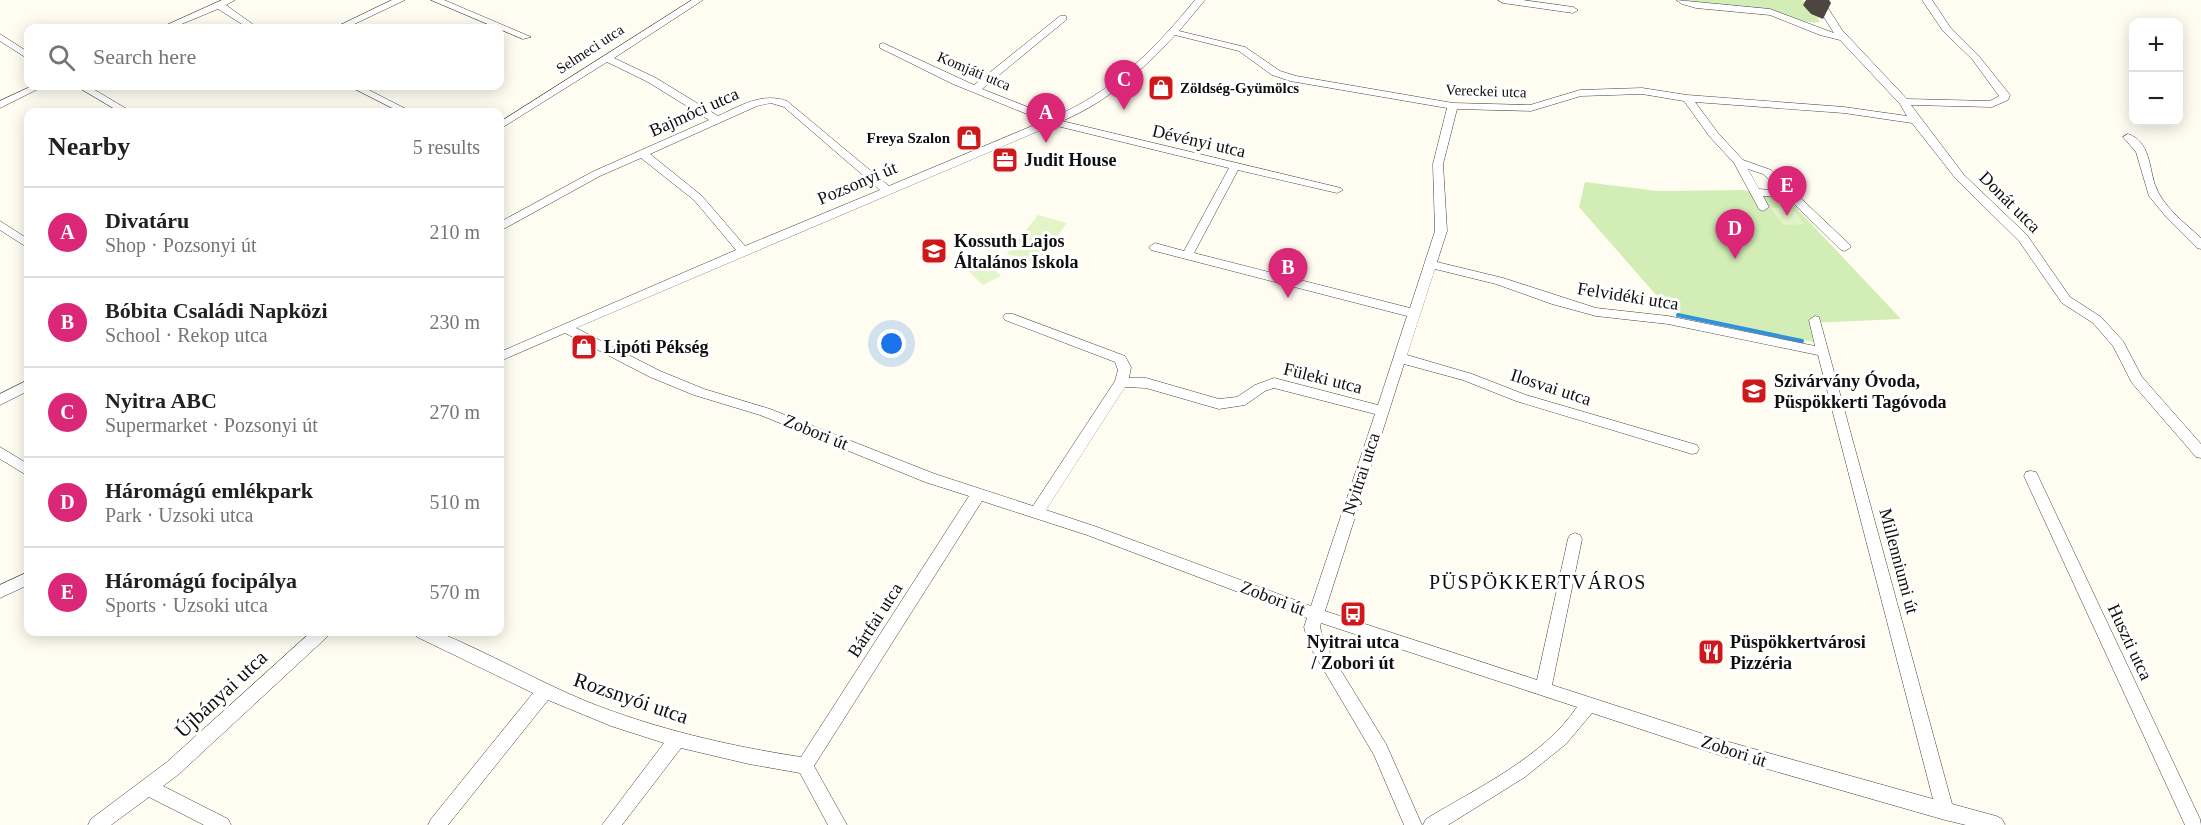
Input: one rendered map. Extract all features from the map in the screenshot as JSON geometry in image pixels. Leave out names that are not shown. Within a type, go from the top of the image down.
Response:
[{"type":"street","points":[[174,24],[230,0]]},
{"type":"street","points":[[348,24],[400,0]]},
{"type":"street","points":[[436,0],[494,24]]},
{"type":"street","name":"Selmeci utca","points":[[504,123],[698,0]]},
{"type":"street","name":"Pozsonyi út","points":[[504,355],[743,251],[1055,122],[1110,92],[1173,32],[1200,0]]},
{"type":"street","points":[[1503,0],[1570,7]]},
{"type":"street","points":[[1681,0],[1697,5],[1736,7],[1776,14],[1792,19],[1817,33],[1842,37]]},
{"type":"street","name":"Donát utca","points":[[1818,0],[1842,37],[1904,102],[1915,120],[1969,186],[2024,238],[2056,289],[2066,300],[2097,320],[2118,344],[2138,380],[2201,453]]},
{"type":"street","points":[[1904,102],[1992,104],[2004,98],[2005,94],[1976,57],[1946,29],[1927,0]]},
{"type":"street","points":[[219,5],[248,24]]},
{"type":"street","points":[[975,89],[1064,18]]},
{"type":"street","points":[[504,28],[526,37]]},
{"type":"street","name":"Vereckei utca","points":[[1173,32],[1242,50],[1276,73],[1294,79],[1453,106],[1531,108],[1571,94],[1632,91],[1674,94],[1687,98],[1844,110],[1915,120]]},
{"type":"street","points":[[0,37],[24,53]]},
{"type":"street","name":"Komjáti utca","points":[[883,46],[975,89],[1055,122]]},
{"type":"street","points":[[606,58],[652,80],[717,120]]},
{"type":"street","points":[[0,105],[31,90]]},
{"type":"street","points":[[88,90],[120,108]]},
{"type":"street","points":[[362,90],[399,108]]},
{"type":"street","points":[[1687,98],[1714,135],[1739,162],[1763,207]]},
{"type":"street","name":"Bajmóci utca","points":[[504,225],[583,181],[642,153],[761,101],[770,100],[783,102],[888,191]]},
{"type":"street","name":"Nyitrai utca","points":[[1413,825],[1380,750],[1317,645],[1312,627],[1441,231],[1438,164],[1453,106]]},
{"type":"street","name":"Dévényi utca","points":[[1055,122],[1075,129],[1337,190]]},
{"type":"street","points":[[2128,137],[2144,154],[2149,184],[2156,197],[2201,245]]},
{"type":"street","points":[[642,153],[698,198],[743,251]]},
{"type":"street","points":[[1739,162],[1767,172],[1845,247]]},
{"type":"street","points":[[1187,255],[1235,166]]},
{"type":"street","points":[[1755,192],[1791,195]]},
{"type":"street","points":[[0,225],[24,241]]},
{"type":"street","points":[[1155,247],[1415,314]]},
{"type":"street","name":"Felvidéki utca","points":[[1430,264],[1499,281],[1596,312],[1668,320],[1823,352]]},
{"type":"street","points":[[1009,317],[1120,359],[1126,371],[1036,514]]},
{"type":"street","name":"Millenniumi út","points":[[1815,320],[1956,818]]},
{"type":"street","name":"Zobori út","points":[[565,328],[655,374],[699,392],[765,412],[978,495],[1157,554],[1315,614],[1589,702],[1732,751],[1956,818],[1996,825]]},
{"type":"street","name":"Ilosvai utca","points":[[1400,358],[1467,377],[1521,398],[1692,449]]},
{"type":"street","name":"Füleki utca","points":[[1121,382],[1146,383],[1220,404],[1240,402],[1260,388],[1274,383],[1381,411]]},
{"type":"street","points":[[0,400],[24,387]]},
{"type":"street","points":[[0,452],[24,468]]},
{"type":"street","name":"Huszti utca","points":[[2031,476],[2194,825]]},
{"type":"street","name":"Bártfai utca","points":[[805,766],[978,495]]},
{"type":"street","points":[[1543,688],[1575,539]]},
{"type":"street","points":[[0,592],[24,580]]},
{"type":"street","name":"Újbányai utca","points":[[149,788],[317,636]]},
{"type":"street","points":[[433,636],[466,650],[545,691]]},
{"type":"street","name":"Rozsnyói utca","points":[[437,825],[545,691],[584,708],[677,739],[750,758],[805,766]]},
{"type":"street","points":[[1432,825],[1524,766],[1563,736],[1582,716],[1589,702]]},
{"type":"street","points":[[611,825],[677,739]]},
{"type":"street","points":[[805,766],[838,825]]},
{"type":"street","points":[[97,825],[149,788],[222,825]]},
{"type":"green space","points":[[1685,0],[1801,0],[1820,22],[1802,21],[1759,8],[1705,5]]},
{"type":"green space","points":[[1585,182],[1657,191],[1743,190],[1787,198],[1901,319],[1810,323],[1813,342],[1671,312],[1579,207]]},
{"type":"green space","points":[[1791,207],[1804,224],[1783,225],[1771,208]]},
{"type":"green space","points":[[1038,215],[1067,223],[1037,263],[1007,254]]},
{"type":"green space","points":[[980,257],[1001,276],[983,285],[963,266]]},
{"type":"waterway","points":[[1678,315],[1802,341]]},
{"type":"place","name":"Zöldség-Gyümölcs","points":[[1161,88]]},
{"type":"place","name":"Nyitra ABC","points":[[1124,110]]},
{"type":"place","name":"Freya Szalon","points":[[969,138]]},
{"type":"place","name":"Divatáru","points":[[1046,143]]},
{"type":"place","name":"Judit House","points":[[1005,160]]},
{"type":"place","name":"Háromágú focipálya","points":[[1787,216]]},
{"type":"place","name":"Kossuth Lajos Általános Iskola","points":[[934,251]]},
{"type":"place","name":"Háromágú emlékpark","points":[[1735,259]]},
{"type":"place","name":"Bóbita Családi Napközi","points":[[1288,298]]},
{"type":"place","name":"Lipóti Pékség","points":[[584,347]]},
{"type":"place","name":"Szivárvány Óvoda, Püspökkerti Tagóvoda","points":[[1754,391]]},
{"type":"place","name":"Nyitrai utca / Zobori út","points":[[1353,614]]},
{"type":"place","name":"Püspökkertvárosi Pizzéria","points":[[1711,652]]},
{"type":"district","name":"PÜSPÖKKERTVÁROS","points":[[1538,582]]}]
